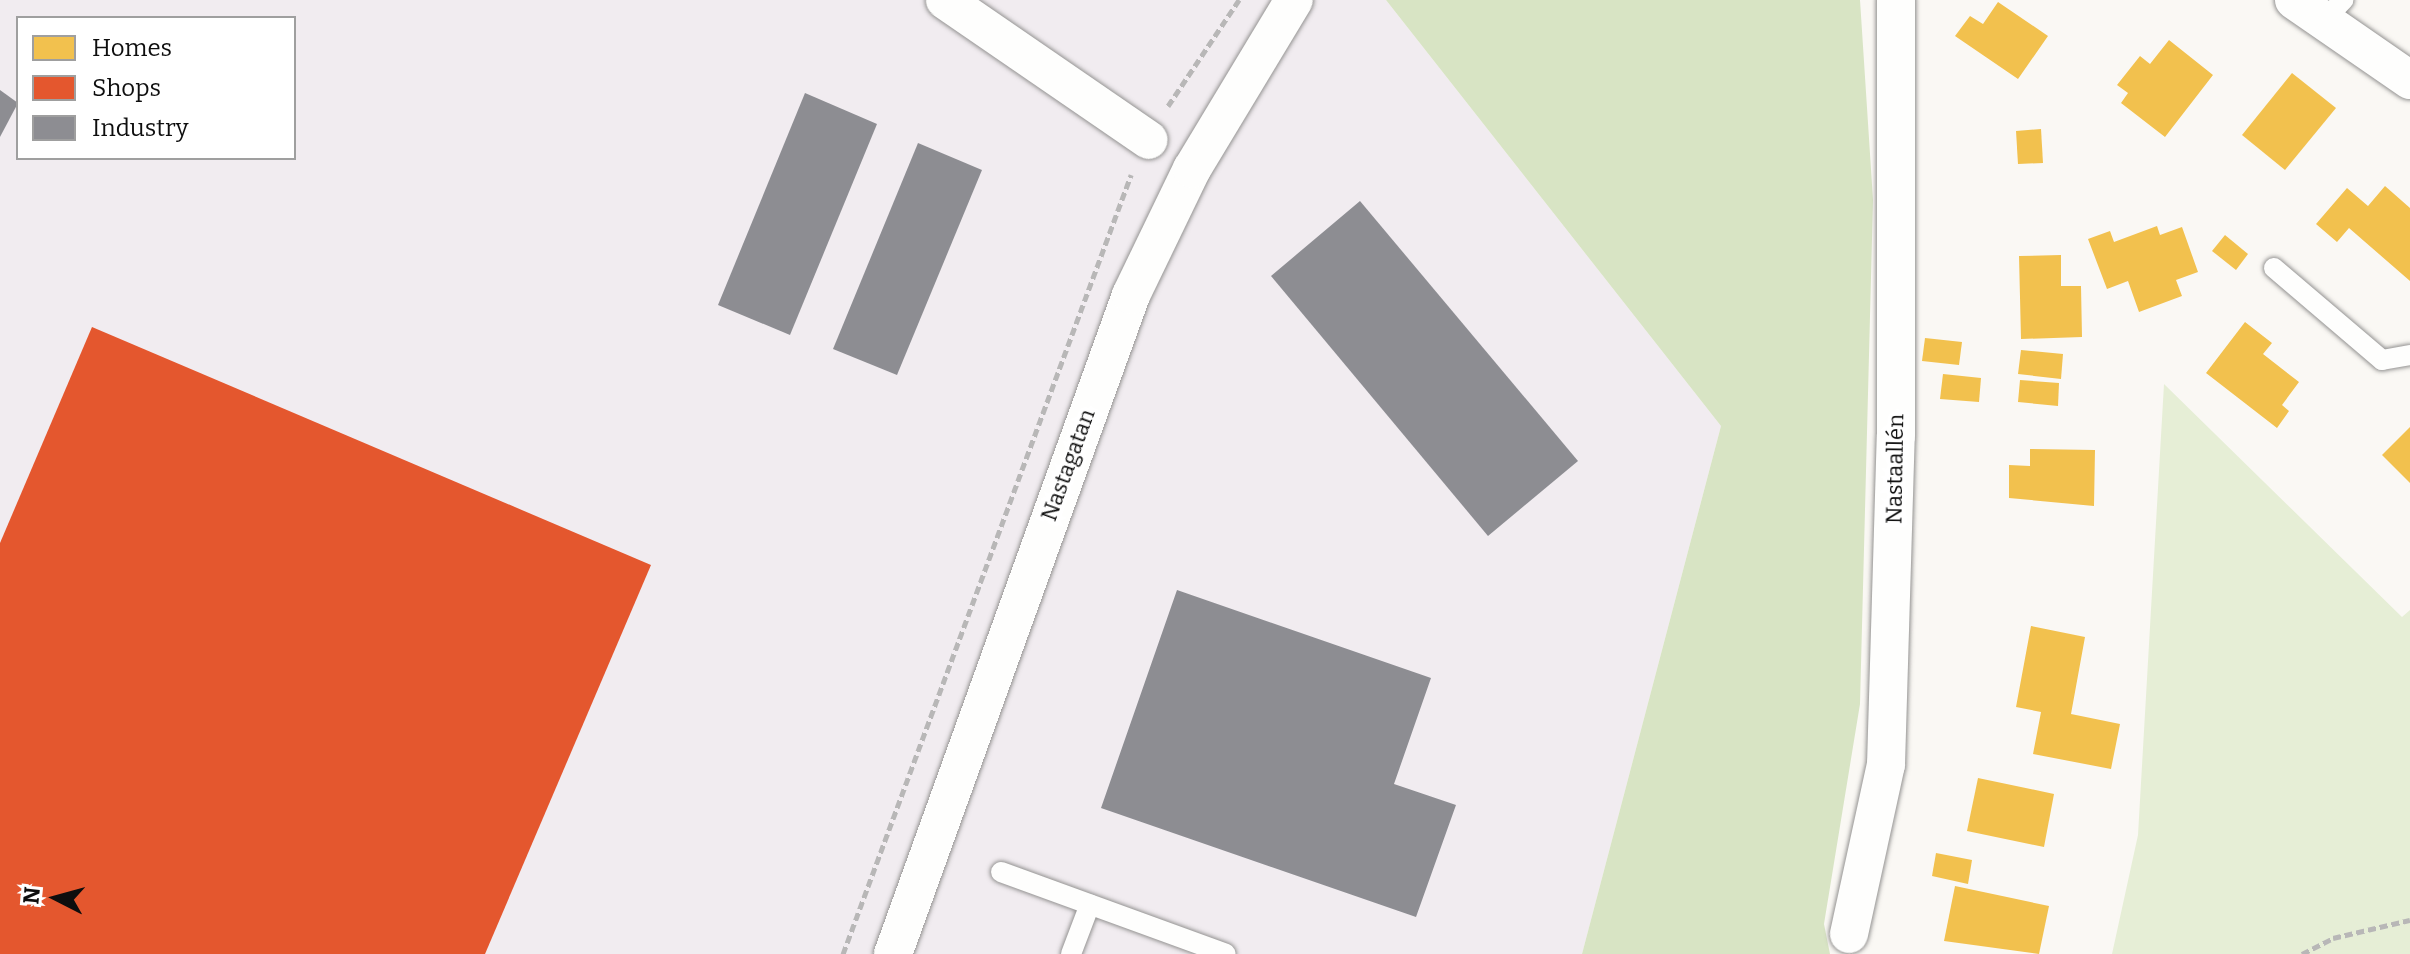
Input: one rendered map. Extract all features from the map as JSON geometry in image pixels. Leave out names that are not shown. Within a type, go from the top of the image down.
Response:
[{"type":"street","points":[[945,0],[1149,140]]},
{"type":"street","name":"Nastagatan","points":[[893,954],[1131,295],[1192,169],[1294,0]]},
{"type":"street","name":"Nastaallén","points":[[1849,934],[1887,750],[1896,436],[1896,0]]},
{"type":"street","points":[[2320,7],[2410,80]]},
{"type":"lane","points":[[2274,268],[2382,360],[2410,355]]},
{"type":"lane","points":[[1001,872],[1226,954]]},
{"type":"lane","points":[[1071,954],[1090,904]]},
{"type":"path","points":[[2302,954],[2333,938],[2410,920]]},
{"type":"shaded area","points":[[0,0],[1386,0],[1721,426],[1582,954],[0,954]]},
{"type":"green space","points":[[1386,0],[1860,0],[1873,200],[1860,704],[1824,924],[1830,954],[1582,954],[1721,426]]},
{"type":"green space","points":[[2164,384],[2402,617],[2410,610],[2410,954],[2112,954],[2138,835]]},
{"type":"building: Homes","points":[[1998,2],[2048,36],[2018,79],[1955,36],[1970,16],[1983,24]]},
{"type":"building: Homes","points":[[2169,40],[2213,75],[2165,137],[2121,103],[2128,93],[2117,85],[2140,56],[2150,64]]},
{"type":"building: Homes","points":[[2292,73],[2336,108],[2285,170],[2242,135]]},
{"type":"building: Homes","points":[[2041,129],[2043,163],[2018,164],[2016,131]]},
{"type":"building: Homes","points":[[2385,186],[2410,208],[2410,281],[2349,228],[2337,242],[2316,224],[2347,188],[2368,206]]},
{"type":"building: Homes","points":[[2157,226],[2160,235],[2182,227],[2198,272],[2176,280],[2182,296],[2139,312],[2128,281],[2107,289],[2088,239],[2110,231],[2114,242]]},
{"type":"building: Homes","points":[[2225,235],[2248,254],[2236,270],[2212,251]]},
{"type":"building: Homes","points":[[2061,255],[2061,286],[2081,286],[2082,337],[2021,339],[2019,256]]},
{"type":"building: Homes","points":[[2245,322],[2272,343],[2263,354],[2299,382],[2282,405],[2289,411],[2277,428],[2206,373]]},
{"type":"building: Homes","points":[[1925,338],[1962,342],[1959,365],[1922,361]]},
{"type":"building: Homes","points":[[2021,350],[2063,354],[2061,379],[2018,374]]},
{"type":"building: Homes","points":[[1943,374],[1981,378],[1979,402],[1940,399]]},
{"type":"building: Homes","points":[[2020,380],[2059,383],[2058,406],[2018,402]]},
{"type":"building: Homes","points":[[2410,427],[2410,483],[2382,455]]},
{"type":"building: Homes","points":[[2030,449],[2095,450],[2094,506],[2009,498],[2009,465],[2030,466]]},
{"type":"building: Homes","points":[[2031,626],[2085,637],[2071,714],[2120,724],[2111,769],[2033,754],[2041,712],[2016,707]]},
{"type":"building: Homes","points":[[1978,778],[2054,794],[2044,847],[1967,831]]},
{"type":"building: Homes","points":[[1936,853],[1972,860],[1968,884],[1932,876]]},
{"type":"building: Homes","points":[[1955,886],[2049,906],[2039,954],[1944,941]]},
{"type":"building: Shops","points":[[92,327],[651,565],[485,954],[0,954],[0,543]]},
{"type":"building: Industry","points":[[0,90],[16,102],[16,107],[0,137]]},
{"type":"building: Industry","points":[[805,93],[877,124],[790,335],[718,305]]},
{"type":"building: Industry","points":[[918,143],[982,170],[897,375],[833,349]]},
{"type":"building: Industry","points":[[1360,201],[1578,461],[1488,536],[1271,276]]},
{"type":"building: Industry","points":[[1177,590],[1431,678],[1394,784],[1456,805],[1416,917],[1101,808]]}]
